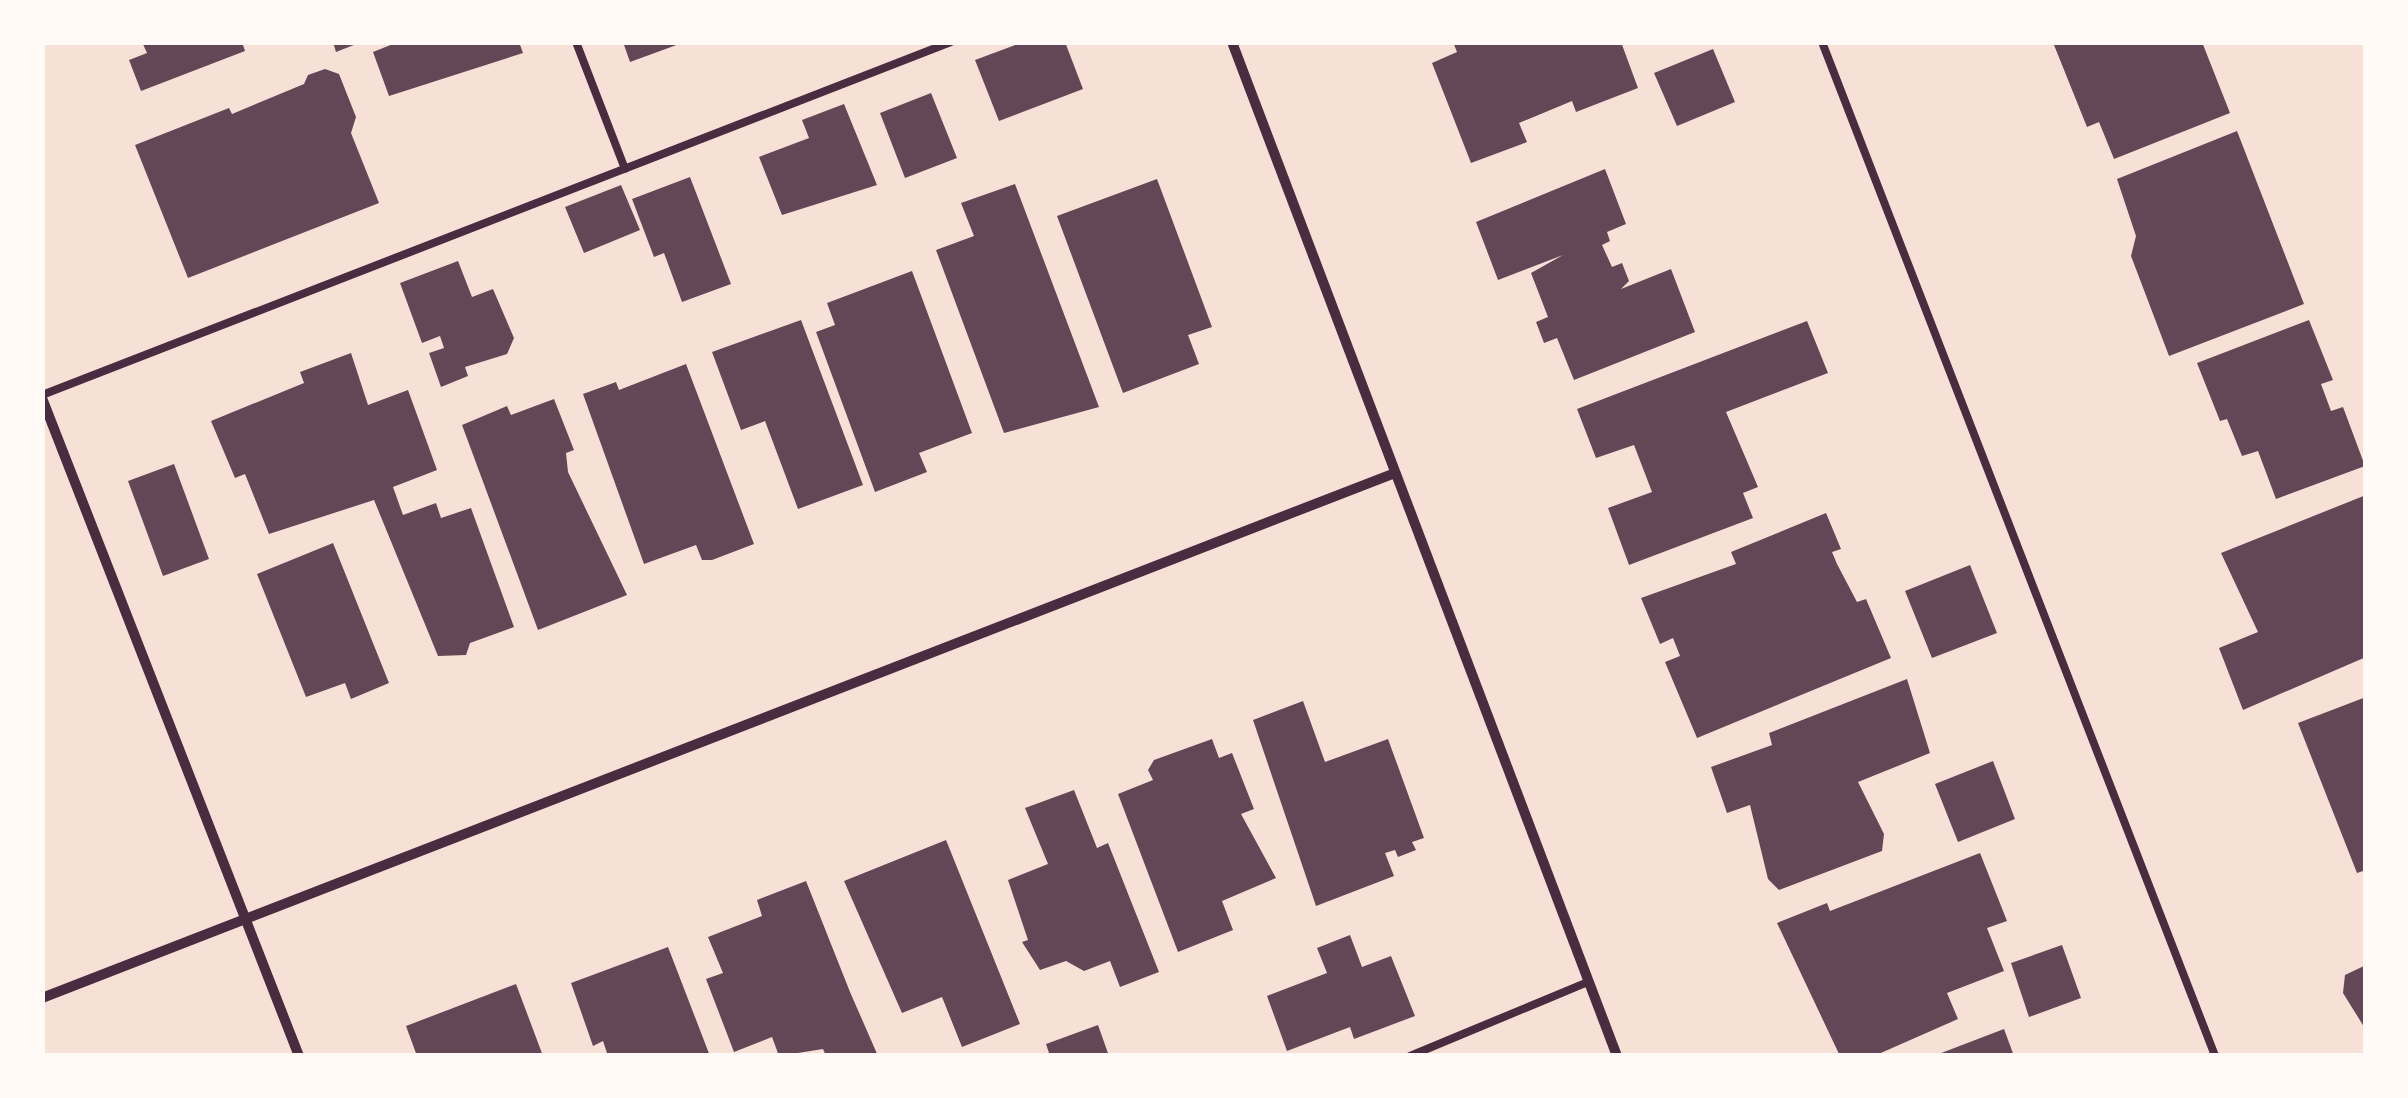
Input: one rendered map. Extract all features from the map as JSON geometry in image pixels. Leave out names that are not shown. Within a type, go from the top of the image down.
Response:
[{"type":"street","points":[[1232,42],[1616,1056]]},
{"type":"street","points":[[42,397],[298,1056]]},
{"type":"street","points":[[42,998],[1395,473]]},
{"type":"lane","points":[[576,42],[625,169]]},
{"type":"lane","points":[[42,397],[951,42]]},
{"type":"lane","points":[[1822,42],[2215,1056]]},
{"type":"lane","points":[[1410,1056],[1588,982]]},
{"type":"building","points":[[142,42],[242,42],[245,51],[141,91],[129,60],[147,53]]},
{"type":"building","points":[[333,42],[359,42],[359,43],[336,52]]},
{"type":"building","points":[[398,42],[519,42],[523,53],[389,96],[373,52]]},
{"type":"building","points":[[623,42],[682,42],[682,43],[630,62]]},
{"type":"building","points":[[1023,42],[1065,42],[1083,89],[999,121],[975,60]]},
{"type":"building","points":[[1453,42],[1621,42],[1638,88],[1576,112],[1572,101],[1519,123],[1527,142],[1471,163],[1432,63],[1457,52]]},
{"type":"building","points":[[2202,42],[2230,113],[2114,159],[2099,122],[2087,127],[2054,45]]},
{"type":"building","points":[[1713,49],[1735,102],[1677,126],[1654,73]]},
{"type":"building","points":[[325,69],[339,74],[356,117],[351,133],[379,203],[188,278],[135,145],[229,108],[232,114],[304,84],[308,75]]},
{"type":"building","points":[[931,93],[957,158],[905,178],[880,113]]},
{"type":"building","points":[[844,104],[877,185],[782,215],[759,157],[809,138],[802,120]]},
{"type":"building","points":[[2237,131],[2304,304],[2169,356],[2131,256],[2136,236],[2117,179]]},
{"type":"building","points":[[1605,169],[1626,224],[1607,232],[1610,241],[1602,245],[1612,267],[1622,263],[1629,281],[1621,289],[1671,269],[1695,332],[1574,380],[1557,338],[1544,343],[1536,322],[1548,317],[1531,273],[1563,255],[1498,280],[1476,222]]},
{"type":"building","points":[[690,177],[731,284],[682,302],[664,253],[654,257],[632,199]]},
{"type":"building","points":[[1157,179],[1212,327],[1188,335],[1199,364],[1123,393],[1057,216]]},
{"type":"building","points":[[1015,184],[1099,407],[1004,433],[936,250],[974,236],[961,203]]},
{"type":"building","points":[[621,185],[640,230],[584,253],[565,207]]},
{"type":"building","points":[[458,261],[472,297],[493,289],[514,338],[507,354],[465,367],[468,376],[441,387],[429,353],[444,348],[440,336],[422,343],[400,283]]},
{"type":"building","points":[[912,271],[972,433],[919,453],[927,472],[875,492],[816,332],[835,325],[827,303]]},
{"type":"building","points":[[801,320],[863,485],[798,509],[765,421],[741,430],[712,352]]},
{"type":"building","points":[[2309,320],[2333,380],[2321,384],[2331,411],[2343,407],[2365,466],[2276,499],[2258,451],[2242,456],[2227,419],[2220,421],[2197,363]]},
{"type":"building","points":[[1807,321],[1828,373],[1726,412],[1758,487],[1743,493],[1753,518],[1629,565],[1608,508],[1652,492],[1634,445],[1596,458],[1577,409]]},
{"type":"building","points":[[351,353],[368,405],[408,390],[437,470],[393,487],[403,515],[436,503],[441,518],[471,508],[514,627],[470,643],[466,655],[438,656],[374,500],[269,534],[245,474],[235,478],[211,421],[304,383],[300,372]]},
{"type":"building","points":[[686,364],[754,544],[712,560],[702,560],[696,545],[644,564],[583,394],[616,382],[619,390]]},
{"type":"building","points":[[554,399],[574,450],[566,453],[568,472],[627,595],[538,630],[462,425],[507,406],[511,415]]},
{"type":"building","points":[[174,464],[209,559],[163,576],[128,481]]},
{"type":"building","points":[[2366,495],[2366,657],[2243,710],[2219,648],[2258,632],[2221,553]]},
{"type":"building","points":[[1826,513],[1841,549],[1832,552],[1837,564],[1857,602],[1866,599],[1891,658],[1697,738],[1665,662],[1680,656],[1673,638],[1660,644],[1641,598],[1736,564],[1731,552]]},
{"type":"building","points":[[333,543],[389,683],[351,699],[345,683],[306,697],[257,574]]},
{"type":"building","points":[[1970,565],[1997,633],[1932,658],[1905,591]]},
{"type":"building","points":[[1907,679],[1930,753],[1858,782],[1884,834],[1882,851],[1779,890],[1768,879],[1750,805],[1727,813],[1711,767],[1772,745],[1769,733]]},
{"type":"building","points":[[2366,697],[2366,870],[2357,873],[2298,723]]},
{"type":"building","points":[[1303,701],[1325,762],[1388,739],[1424,838],[1412,842],[1416,850],[1398,857],[1395,850],[1385,853],[1394,876],[1316,906],[1253,720]]},
{"type":"building","points":[[1212,739],[1219,758],[1232,753],[1254,809],[1241,814],[1276,878],[1222,901],[1233,930],[1178,952],[1118,794],[1153,780],[1148,770],[1154,760]]},
{"type":"building","points":[[1993,761],[2015,819],[1958,842],[1935,784]]},
{"type":"building","points":[[1074,790],[1097,848],[1108,843],[1159,972],[1120,987],[1110,961],[1084,971],[1066,961],[1040,970],[1022,942],[1028,940],[1008,880],[1048,864],[1025,808]]},
{"type":"building","points":[[946,840],[1020,1024],[962,1047],[942,997],[902,1013],[844,881]]},
{"type":"building","points":[[1980,853],[2007,921],[1987,928],[2004,971],[1947,993],[1958,1019],[1874,1056],[1840,1056],[1777,923],[1827,903],[1830,911]]},
{"type":"building","points":[[806,881],[878,1056],[826,1056],[823,1049],[779,1056],[772,1037],[734,1052],[706,979],[723,973],[708,937],[762,916],[757,900]]},
{"type":"building","points":[[1350,935],[1362,967],[1391,956],[1415,1016],[1354,1039],[1350,1027],[1287,1051],[1267,996],[1327,973],[1317,948]]},
{"type":"building","points":[[2062,945],[2081,998],[2029,1017],[2011,963]]},
{"type":"building","points":[[668,947],[710,1056],[608,1056],[603,1041],[593,1046],[571,983]]},
{"type":"building","points":[[2366,965],[2366,1030],[2343,993],[2345,975]]},
{"type":"building","points":[[516,984],[543,1056],[417,1056],[406,1026]]},
{"type":"building","points":[[1098,1025],[1109,1056],[1050,1056],[1046,1044]]},
{"type":"building","points":[[2004,1029],[2014,1056],[1936,1056],[1936,1055]]}]
